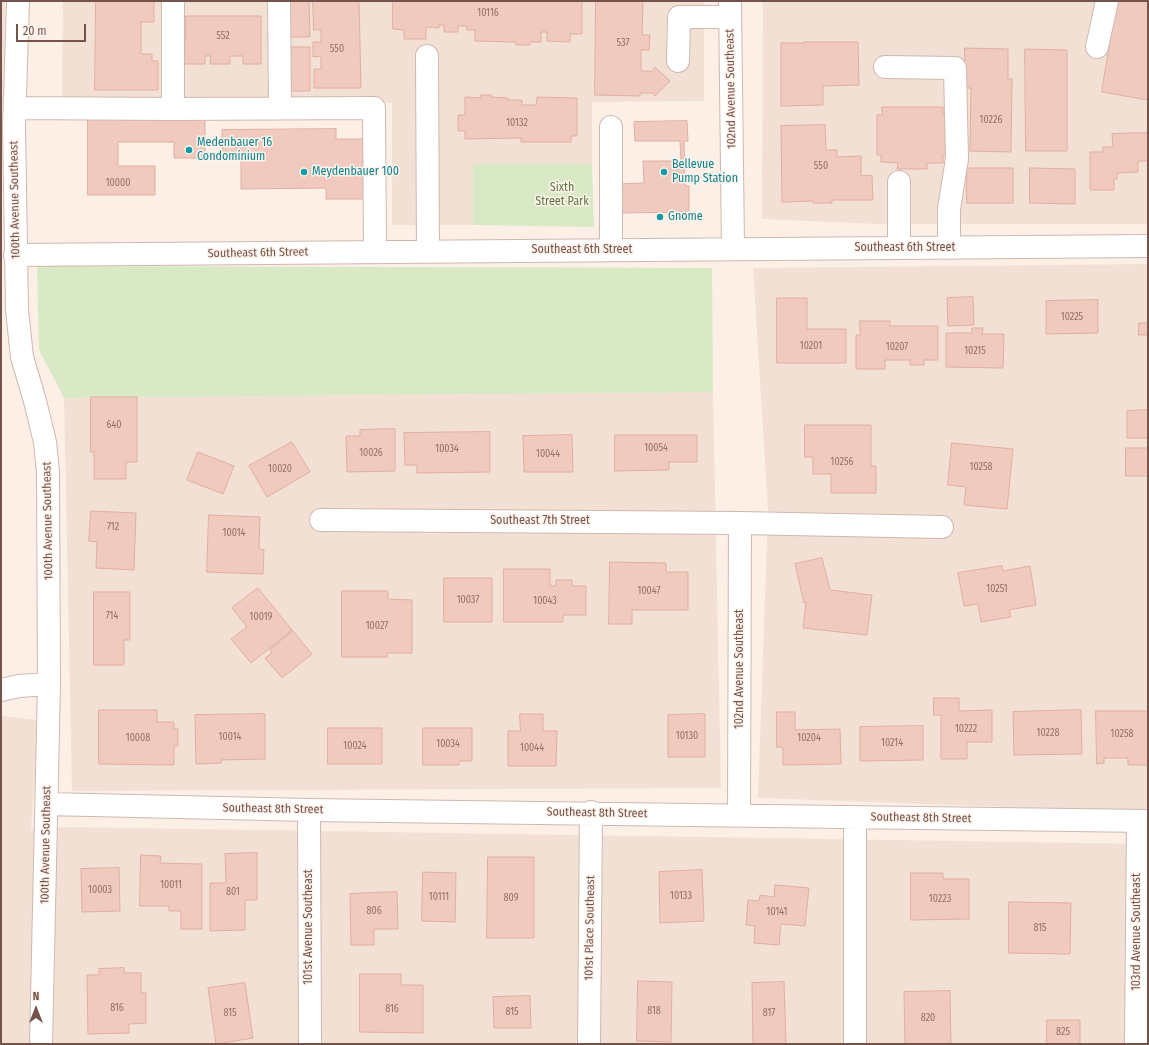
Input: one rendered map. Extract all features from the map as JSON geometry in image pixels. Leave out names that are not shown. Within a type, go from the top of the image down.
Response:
[{"type":"street","name":"100th Avenue Southeast","points":[[18,1],[10,121],[17,310],[22,357],[45,442],[48,472],[49,684],[41,1044]]},
{"type":"street","points":[[173,1],[173,109]]},
{"type":"street","points":[[279,1],[280,108]]},
{"type":"street","points":[[1097,47],[1107,1]]},
{"type":"street","points":[[678,60],[679,17],[730,9]]},
{"type":"street","name":"102nd Avenue Southeast","points":[[730,9],[733,248]]},
{"type":"street","points":[[427,56],[428,251]]},
{"type":"street","points":[[885,67],[956,68],[957,159],[949,208],[949,248]]},
{"type":"street","points":[[10,121],[173,109],[374,108],[375,251]]},
{"type":"street","points":[[611,127],[611,250]]},
{"type":"street","points":[[899,182],[899,248]]},
{"type":"street","name":"Southeast 6th Street","points":[[15,255],[733,248],[1148,246]]},
{"type":"street","name":"Southeast 7th Street","points":[[321,520],[750,523],[942,527]]},
{"type":"street","name":"102nd Avenue Southeast","points":[[739,815],[750,523]]},
{"type":"street","points":[[1,690],[19,686],[49,684]]},
{"type":"street","name":"Southeast 8th Street","points":[[47,804],[309,810],[591,812],[1143,821]]},
{"type":"street","name":"101st Avenue Southeast","points":[[309,810],[310,1044]]},
{"type":"street","name":"101st Place Southeast","points":[[589,1044],[591,812]]},
{"type":"street","points":[[855,817],[855,1044]]},
{"type":"street","name":"103rd Avenue Southeast","points":[[1136,1044],[1143,821]]},
{"type":"shaded area","points":[[1,1],[5,1],[1,181]]},
{"type":"shaded area","points":[[63,1],[704,1],[704,101],[592,102],[592,164],[473,165],[473,225],[392,225],[392,103],[62,102]]},
{"type":"shaded area","points":[[763,1],[1148,1],[1148,224],[876,224],[762,219]]},
{"type":"shaded area","points":[[1148,264],[1148,812],[758,798],[768,511],[753,268]]},
{"type":"shaded area","points":[[713,392],[721,788],[72,791],[64,398]]},
{"type":"shaded area","points":[[1,716],[39,720],[31,830],[67,827],[1148,844],[1148,1044],[1,1044]]},
{"type":"green space","name":"Sixth Street Park","points":[[473,164],[592,164],[594,227],[473,225]]},
{"type":"green space","points":[[37,266],[712,268],[713,392],[64,398],[39,350]]},
{"type":"building","points":[[96,1],[154,1],[154,22],[141,22],[141,54],[152,54],[152,61],[158,61],[158,90],[95,90]]},
{"type":"building","points":[[289,1],[309,1],[310,37],[290,37]]},
{"type":"building","points":[[313,1],[359,1],[361,88],[314,88],[314,69],[321,69],[321,56],[313,57],[313,42],[321,42],[321,30],[314,30]]},
{"type":"building","points":[[393,1],[582,1],[582,34],[570,34],[570,42],[547,41],[547,32],[541,32],[541,42],[530,42],[530,45],[516,45],[516,42],[475,41],[475,30],[467,30],[467,26],[458,26],[458,32],[444,32],[444,25],[439,25],[439,28],[426,27],[426,39],[404,39],[404,30],[393,29]]},
{"type":"building","points":[[596,1],[643,1],[642,35],[650,35],[649,50],[641,50],[641,71],[651,72],[655,67],[670,81],[655,96],[652,93],[640,93],[640,96],[595,95]]},
{"type":"building","points":[[1117,1],[1148,1],[1148,100],[1102,92]]},
{"type":"building","points":[[186,16],[261,16],[261,64],[243,64],[243,56],[230,56],[230,64],[210,64],[211,56],[205,56],[205,64],[185,64]]},
{"type":"building","points":[[858,42],[859,85],[823,86],[823,105],[781,106],[781,43]]},
{"type":"building","points":[[290,47],[310,47],[310,91],[290,91]]},
{"type":"building","points":[[965,48],[1008,49],[1008,79],[1012,79],[1011,152],[970,151],[971,88],[965,88]]},
{"type":"building","points":[[1025,49],[1067,50],[1067,151],[1026,151]]},
{"type":"building","points":[[481,95],[508,98],[508,100],[522,100],[522,105],[536,105],[537,97],[577,98],[577,136],[571,136],[571,142],[521,142],[521,138],[465,139],[465,131],[458,131],[458,115],[465,115],[465,97],[481,98]]},
{"type":"building","points":[[882,107],[943,107],[943,115],[948,115],[947,155],[943,155],[943,163],[927,163],[927,169],[897,169],[898,163],[881,162],[881,155],[877,155],[877,115],[882,115]]},
{"type":"building","name":"Medenbauer 16 Condominium","points":[[88,113],[205,113],[205,158],[174,158],[174,142],[118,142],[118,166],[155,166],[155,195],[88,195]]},
{"type":"building","name":"Bellevue Pump Station","points":[[687,121],[688,141],[684,141],[685,186],[689,186],[689,212],[620,213],[619,184],[644,183],[643,161],[681,161],[680,141],[635,141],[634,122]]},
{"type":"building","points":[[825,125],[826,150],[837,150],[837,157],[861,156],[861,176],[872,175],[873,200],[832,200],[832,203],[813,203],[813,201],[782,202],[781,126]]},
{"type":"building","name":"Meydenbauer 100","points":[[336,129],[336,139],[367,139],[367,199],[326,199],[326,188],[241,189],[241,157],[222,157],[222,130]]},
{"type":"building","points":[[1148,133],[1148,161],[1138,161],[1138,172],[1117,173],[1117,179],[1114,179],[1114,190],[1090,190],[1090,152],[1103,152],[1103,147],[1113,147],[1112,134]]},
{"type":"building","points":[[967,168],[1013,168],[1013,203],[967,203]]},
{"type":"building","points":[[1030,168],[1075,169],[1075,204],[1030,203]]},
{"type":"building","points":[[973,297],[974,325],[948,326],[947,298]]},
{"type":"building","points":[[777,298],[807,298],[807,329],[846,329],[846,363],[777,363]]},
{"type":"building","points":[[1098,300],[1098,333],[1046,334],[1046,301]]},
{"type":"building","points":[[860,321],[890,321],[890,326],[938,326],[938,360],[924,360],[924,365],[910,365],[910,360],[885,360],[885,369],[856,369],[856,335],[860,335]]},
{"type":"building","points":[[1139,323],[1148,323],[1148,335],[1139,335]]},
{"type":"building","points":[[972,328],[983,328],[982,334],[1004,334],[1003,368],[946,367],[946,333],[972,333]]},
{"type":"building","points":[[91,397],[137,397],[137,462],[126,462],[126,479],[94,479],[94,452],[91,452]]},
{"type":"building","points":[[1148,410],[1148,438],[1127,438],[1127,411]]},
{"type":"building","points":[[805,425],[871,425],[871,466],[876,466],[876,493],[831,493],[831,474],[813,474],[813,457],[805,457]]},
{"type":"building","points":[[395,429],[395,471],[347,472],[346,436],[360,436],[360,430]]},
{"type":"building","points":[[490,432],[490,472],[417,473],[417,465],[405,465],[404,433]]},
{"type":"building","points":[[572,435],[573,472],[524,472],[523,436]]},
{"type":"building","points":[[615,435],[697,435],[697,462],[669,462],[669,470],[615,471]]},
{"type":"building","points":[[292,442],[310,472],[267,497],[249,466]]},
{"type":"building","points":[[952,443],[1013,449],[1007,509],[964,505],[966,487],[948,485]]},
{"type":"building","points":[[1126,448],[1148,448],[1148,476],[1126,476]]},
{"type":"building","points":[[198,452],[234,466],[223,494],[187,480]]},
{"type":"building","points":[[91,511],[136,513],[134,570],[96,568],[97,542],[89,541]]},
{"type":"building","points":[[209,515],[260,517],[259,549],[264,550],[263,574],[207,572]]},
{"type":"building","points":[[822,558],[830,590],[872,595],[867,635],[803,628],[806,602],[804,603],[795,564]]},
{"type":"building","points":[[610,562],[666,563],[666,572],[688,572],[688,610],[632,610],[632,624],[609,624]]},
{"type":"building","points":[[1002,566],[1003,571],[1030,566],[1036,605],[1009,610],[1011,617],[981,622],[978,604],[964,606],[958,573]]},
{"type":"building","points":[[504,569],[550,569],[550,586],[556,586],[556,580],[572,580],[572,586],[586,586],[586,615],[563,615],[563,622],[504,622]]},
{"type":"building","points":[[444,578],[492,578],[492,622],[444,622]]},
{"type":"building","points":[[258,588],[292,630],[251,663],[231,639],[247,627],[232,608]]},
{"type":"building","points":[[342,591],[388,591],[388,599],[412,600],[412,653],[387,653],[387,657],[342,657]]},
{"type":"building","points":[[94,592],[130,592],[130,640],[124,640],[124,665],[94,665]]},
{"type":"building","points":[[293,631],[312,654],[282,678],[265,658],[272,653],[270,650]]},
{"type":"building","points":[[934,698],[959,698],[959,711],[992,710],[992,742],[967,742],[967,759],[941,759],[941,715],[934,715]]},
{"type":"building","points":[[99,710],[157,710],[157,722],[174,722],[174,729],[178,729],[178,746],[174,746],[174,765],[99,764]]},
{"type":"building","points":[[1081,710],[1082,754],[1014,755],[1013,712]]},
{"type":"building","points":[[1096,711],[1148,711],[1148,765],[1128,765],[1128,758],[1104,758],[1104,763],[1097,764]]},
{"type":"building","points":[[777,712],[795,712],[795,730],[840,729],[841,764],[783,765],[783,747],[777,747]]},
{"type":"building","points":[[265,714],[265,759],[221,760],[221,763],[196,764],[195,715]]},
{"type":"building","points":[[520,714],[543,714],[543,731],[557,731],[556,766],[508,766],[508,731],[520,731]]},
{"type":"building","points":[[705,714],[705,757],[668,757],[668,715]]},
{"type":"building","points":[[923,726],[923,760],[860,761],[860,727]]},
{"type":"building","points":[[328,728],[382,728],[382,764],[328,764]]},
{"type":"building","points":[[423,728],[472,728],[472,761],[459,761],[459,765],[423,765]]},
{"type":"building","points":[[257,853],[257,900],[245,900],[245,930],[210,931],[210,883],[226,883],[225,854]]},
{"type":"building","points":[[141,855],[161,856],[160,863],[202,864],[202,929],[181,929],[181,911],[169,911],[169,906],[140,906]]},
{"type":"building","points":[[488,857],[534,857],[534,938],[487,938]]},
{"type":"building","points":[[119,868],[120,911],[82,912],[81,869]]},
{"type":"building","points":[[702,870],[704,921],[660,923],[659,872]]},
{"type":"building","points":[[423,872],[456,873],[455,922],[422,921]]},
{"type":"building","points":[[911,873],[943,873],[943,879],[969,879],[969,919],[911,920]]},
{"type":"building","points":[[775,885],[809,888],[805,926],[781,924],[779,945],[754,943],[755,926],[746,925],[748,900],[759,901],[760,895],[774,897]]},
{"type":"building","points":[[397,892],[398,929],[374,929],[374,945],[351,945],[350,894]]},
{"type":"building","points":[[1009,902],[1071,903],[1070,954],[1009,953]]},
{"type":"building","points":[[124,968],[124,973],[141,973],[141,993],[146,993],[146,1023],[129,1024],[129,1033],[88,1034],[87,975],[99,975],[99,969]]},
{"type":"building","points":[[360,974],[401,974],[401,985],[423,985],[423,1033],[360,1032]]},
{"type":"building","points":[[638,981],[672,982],[671,1042],[637,1041]]},
{"type":"building","points":[[784,982],[786,1044],[753,1044],[752,983]]},
{"type":"building","points":[[245,983],[253,1038],[216,1044],[208,988]]},
{"type":"building","points":[[950,991],[951,1044],[905,1044],[904,992]]},
{"type":"building","points":[[530,996],[531,1028],[494,1028],[493,997]]},
{"type":"building","points":[[1047,1020],[1080,1020],[1080,1044],[1047,1044]]},
{"type":"place","name":"Medenbauer 16 Condominium","points":[[189,150]]},
{"type":"place","name":"Meydenbauer 100","points":[[304,172]]},
{"type":"place","name":"Bellevue Pump Station","points":[[664,172]]},
{"type":"place","name":"Gnome","points":[[660,217]]}]
